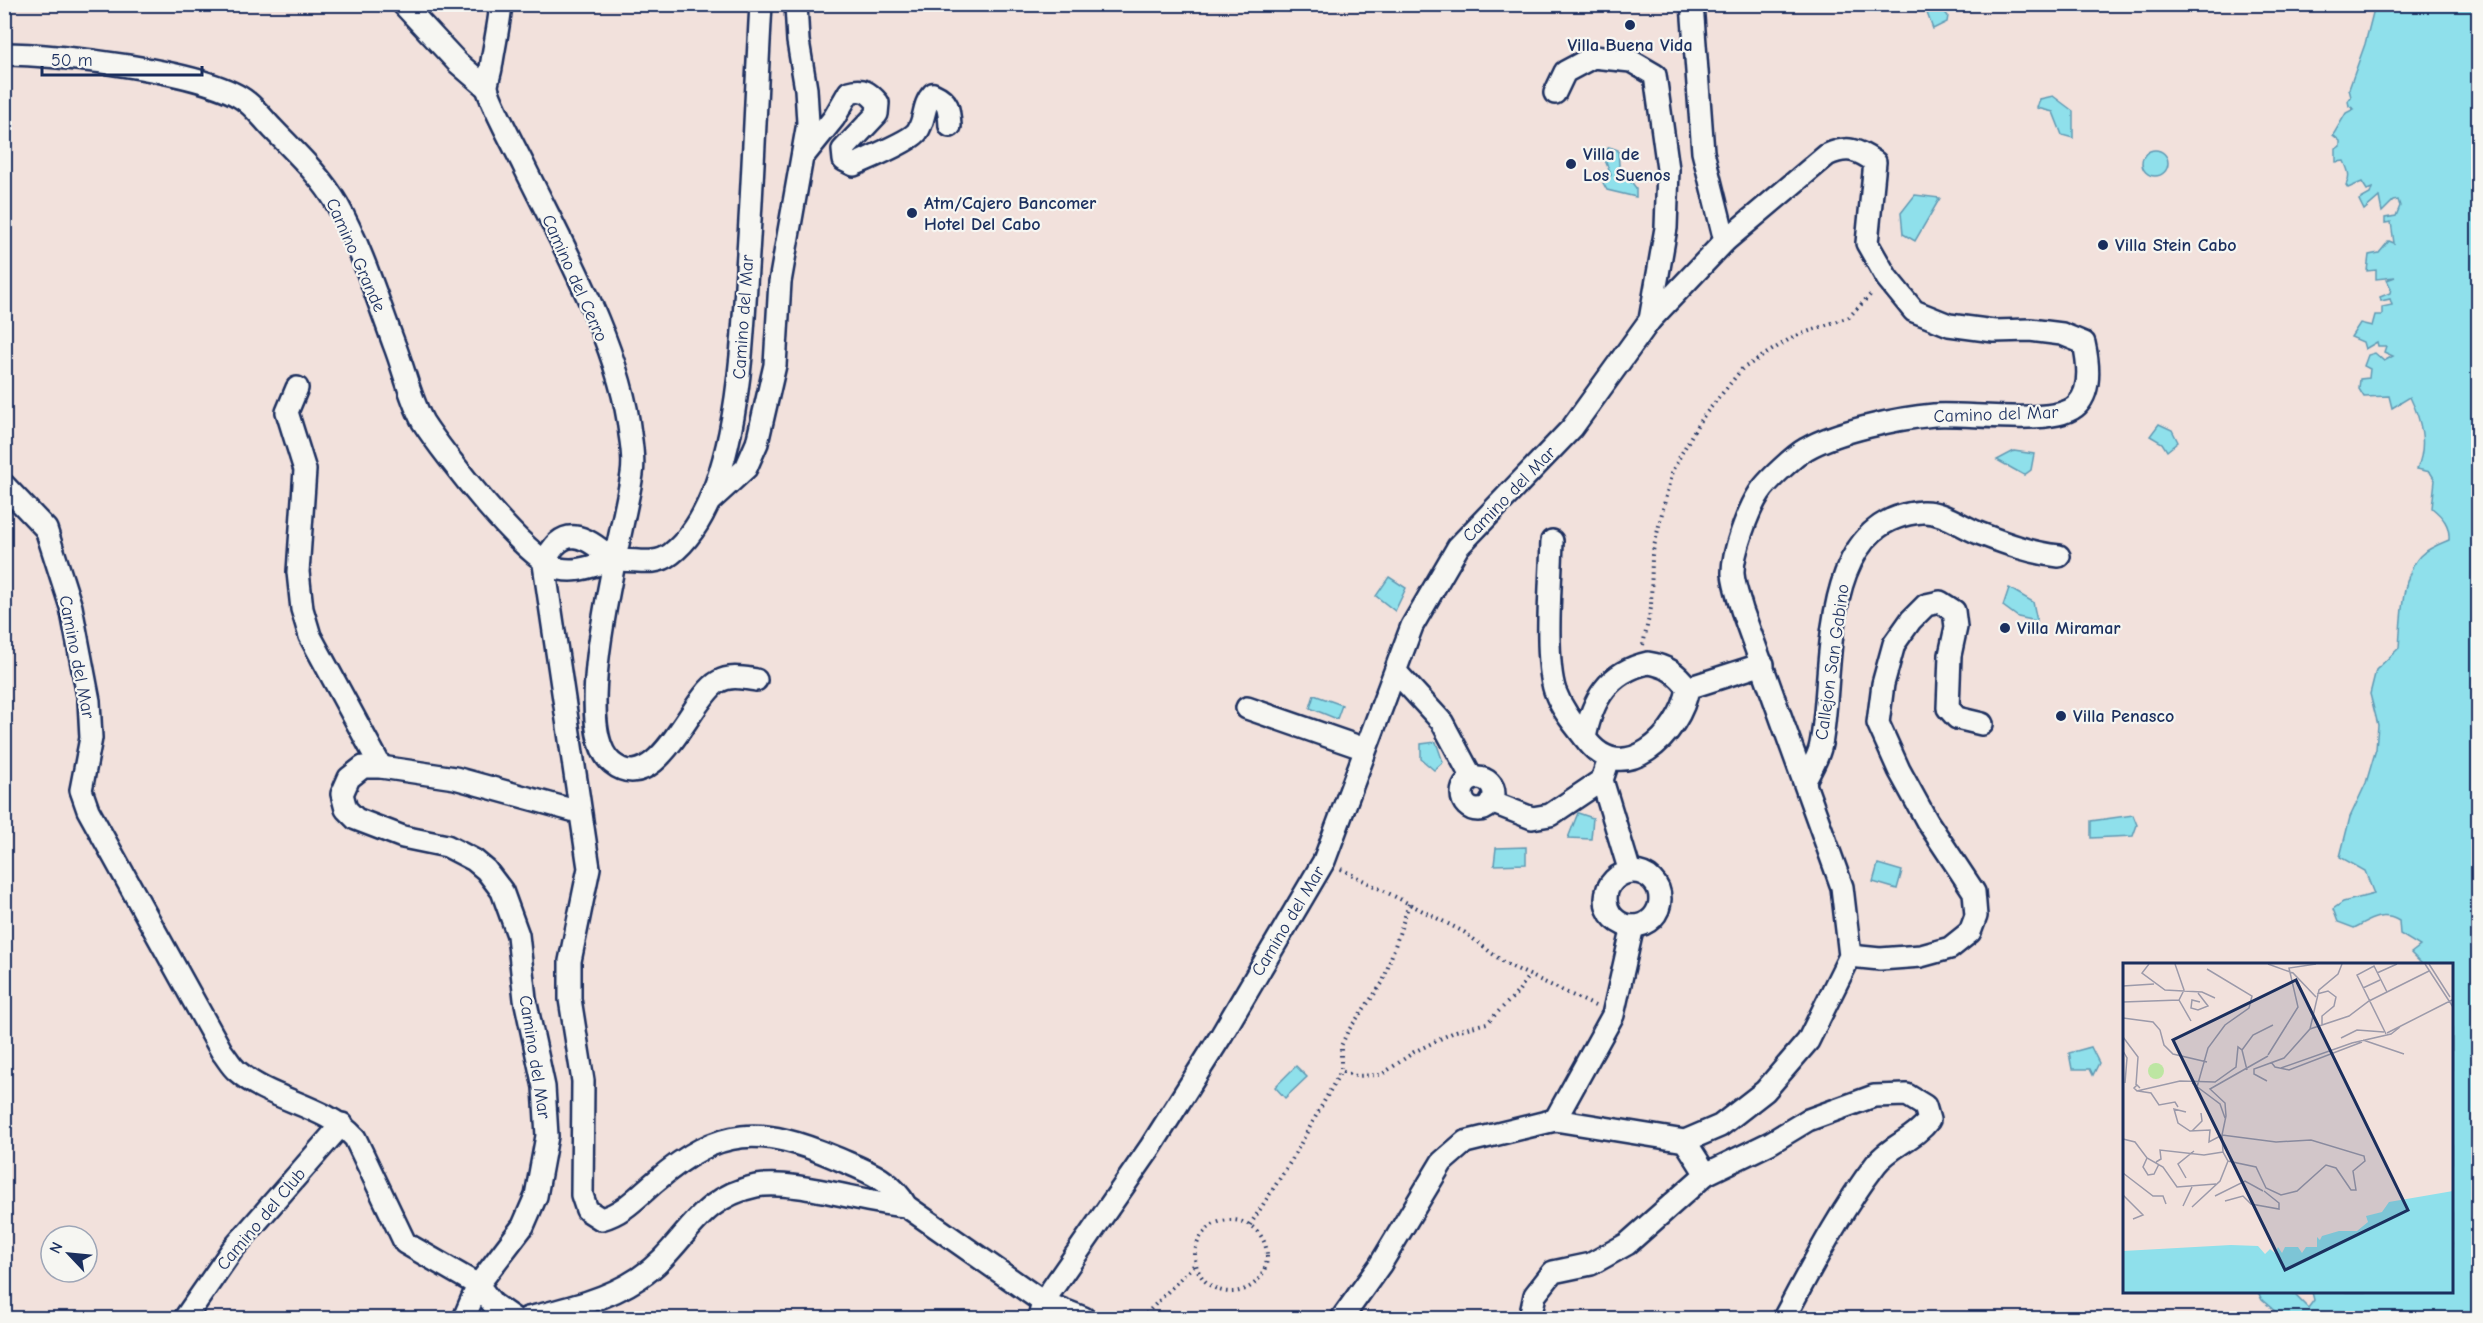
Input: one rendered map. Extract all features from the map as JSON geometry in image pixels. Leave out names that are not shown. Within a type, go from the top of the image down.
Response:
[{"type":"street","points":[[403,4],[458,63],[487,88]]},
{"type":"street","points":[[487,88],[501,4]]},
{"type":"street","name":"Camino del Mar","points":[[544,564],[562,570],[578,570],[613,560],[655,562],[670,554],[691,530],[709,502],[724,457],[740,375],[753,191],[760,4]]},
{"type":"street","points":[[709,502],[746,468],[757,443],[775,365],[780,282],[789,221],[805,154],[808,123],[796,4]]},
{"type":"street","points":[[1692,4],[1703,152],[1725,241]]},
{"type":"street","name":"Camino Grande","points":[[4,54],[155,70],[201,82],[245,100],[305,163],[336,203],[368,275],[421,419],[471,488],[544,564]]},
{"type":"street","points":[[1555,93],[1565,72],[1593,57],[1631,61],[1655,75],[1662,109],[1668,181],[1666,228],[1650,320]]},
{"type":"street","name":"Camino del Cerro","points":[[487,88],[588,299],[615,370],[630,432],[633,472],[613,560],[598,657],[596,721],[598,742],[612,763],[628,770],[646,768],[677,736],[710,687],[733,677],[756,680]]},
{"type":"street","points":[[805,154],[828,126],[849,92],[859,89],[870,93],[879,103],[877,114],[843,150],[844,160],[848,164],[854,165],[916,134],[922,123],[925,102],[933,94],[943,98],[949,106],[950,126]]},
{"type":"street","name":"Camino del Mar","points":[[1041,1310],[1150,1148],[1221,1036],[1324,861],[1412,626],[1458,547],[1572,428],[1650,320],[1725,241],[1827,155],[1844,147],[1860,151],[1875,162],[1867,243],[1887,278],[1914,311],[1949,325],[1994,331],[2030,330],[2062,334],[2084,343],[2088,364],[2084,391],[2078,405],[2064,414],[2024,417],[1935,415],[1866,427],[1806,449],[1760,491],[1743,529],[1733,573],[1742,610],[1842,887],[1850,956]]},
{"type":"street","points":[[297,388],[287,412],[305,470],[298,572],[302,609],[310,636],[381,767]]},
{"type":"street","name":"Camino del Mar","points":[[4,485],[46,529],[71,607],[89,700],[91,738],[81,790],[88,810],[222,1052],[236,1070],[259,1086],[342,1124],[355,1138],[405,1243],[478,1286],[523,1226],[536,1196],[547,1136],[544,1087],[525,999],[518,935],[502,891],[486,870],[474,860],[447,846],[402,837],[356,819],[346,810],[342,794],[349,778],[363,767],[381,767],[455,778],[579,812]]},
{"type":"street","name":"Callejon San Gabino","points":[[1805,782],[1821,747],[1835,615],[1842,579],[1860,543],[1886,522],[1922,512],[1941,515],[1979,534],[2026,550],[2060,556]]},
{"type":"street","points":[[613,560],[594,542],[578,537],[562,538],[551,547],[544,564],[579,812],[585,832],[588,868],[570,961],[570,999],[583,1081],[582,1195],[587,1210],[601,1219],[617,1215],[688,1156],[717,1141],[746,1135],[770,1136],[831,1156],[887,1182],[899,1194],[906,1206],[1041,1310],[1084,1318]]},
{"type":"street","points":[[1552,541],[1550,641],[1554,689],[1565,713],[1594,750],[1609,759],[1640,755],[1660,742],[1678,721],[1686,705],[1688,688],[1678,674],[1662,665],[1648,663],[1632,667],[1617,675],[1597,698],[1590,713],[1586,738]]},
{"type":"street","points":[[1342,1318],[1380,1265],[1442,1162],[1465,1142],[1555,1120],[1685,1141],[1720,1126],[1765,1091],[1808,1041],[1850,956],[1880,960],[1921,956],[1950,948],[1970,932],[1976,916],[1974,892],[1927,821],[1899,770],[1878,723],[1883,684],[1894,644],[1911,620],[1926,605],[1940,602],[1954,611],[1956,627],[1950,655],[1948,708],[1957,718],[1982,724]]},
{"type":"street","points":[[1688,688],[1763,664]]},
{"type":"street","points":[[1396,673],[1442,722],[1472,778],[1482,778],[1490,783],[1494,792],[1491,802],[1532,818],[1550,815],[1602,780]]},
{"type":"street","points":[[1247,708],[1365,749]]},
{"type":"street","points":[[1609,759],[1602,780],[1630,872]]},
{"type":"street","points":[[1630,872],[1647,876],[1653,882],[1660,898],[1659,906],[1649,921],[1633,926],[1616,920],[1606,905],[1608,887],[1614,879],[1630,872]]},
{"type":"street","points":[[1555,1120],[1613,1015],[1633,926]]},
{"type":"street","points":[[1530,1318],[1535,1296],[1553,1272],[1591,1264],[1627,1244],[1706,1174],[1770,1143],[1808,1120],[1874,1096],[1908,1095],[1925,1106],[1929,1120],[1920,1133],[1878,1161],[1828,1238],[1784,1318]]},
{"type":"street","name":"Camino del Club","points":[[185,1318],[232,1250],[342,1124]]},
{"type":"street","points":[[1685,1141],[1706,1174]]},
{"type":"street","points":[[528,1318],[573,1308],[639,1278],[668,1254],[699,1215],[729,1195],[758,1186],[807,1189],[882,1204],[906,1206]]},
{"type":"street","points":[[464,1318],[478,1286],[493,1304],[513,1318]]},
{"type":"path","points":[[1632,667],[1642,645],[1651,608],[1652,555],[1672,471],[1699,422],[1742,369],[1793,337],[1849,317],[1887,278]]},
{"type":"path","points":[[1324,861],[1464,932],[1506,964],[1613,1015]]},
{"type":"path","points":[[1250,1225],[1291,1161],[1341,1071],[1341,1046],[1348,1031],[1383,982],[1409,904]]},
{"type":"path","points":[[1341,1071],[1356,1076],[1381,1075],[1414,1052],[1456,1031],[1487,1023],[1518,992],[1529,975]]},
{"type":"path","points":[[1239,1221],[1250,1225],[1265,1243],[1268,1254],[1261,1277],[1252,1286],[1230,1293],[1218,1290],[1204,1279],[1196,1263],[1199,1240],[1216,1224],[1239,1221]]},
{"type":"path","points":[[1142,1318],[1196,1263]]},
{"type":"water","points":[[1924,5],[1938,5],[1948,16],[1947,22],[1933,29]]},
{"type":"water","points":[[2375,5],[2478,5],[2478,1318],[2283,1318],[2262,1300],[2258,1293],[2293,1293],[2308,1308],[2314,1300],[2312,1293],[2453,1293],[2453,963],[2421,963],[2411,953],[2420,946],[2400,934],[2399,921],[2393,918],[2376,918],[2354,928],[2338,922],[2333,909],[2343,902],[2374,894],[2365,871],[2340,857],[2350,817],[2366,783],[2376,749],[2378,725],[2370,694],[2376,670],[2399,648],[2403,600],[2414,565],[2426,551],[2449,540],[2445,522],[2432,508],[2435,480],[2430,472],[2417,469],[2423,441],[2417,414],[2410,397],[2392,408],[2389,396],[2364,397],[2359,389],[2360,379],[2369,378],[2370,369],[2364,366],[2368,355],[2375,353],[2384,361],[2393,356],[2384,352],[2386,346],[2378,346],[2377,342],[2365,349],[2363,342],[2351,337],[2360,323],[2372,326],[2375,315],[2382,315],[2382,307],[2392,305],[2390,299],[2381,301],[2380,297],[2390,293],[2391,288],[2387,280],[2395,277],[2376,279],[2376,270],[2367,271],[2369,255],[2379,253],[2389,241],[2394,243],[2391,222],[2385,223],[2385,218],[2396,216],[2400,206],[2398,200],[2393,201],[2382,212],[2379,197],[2364,210],[2359,200],[2370,194],[2372,188],[2367,190],[2362,182],[2348,188],[2346,185],[2348,173],[2344,161],[2336,162],[2336,149],[2340,146],[2340,141],[2333,135],[2346,113],[2354,109],[2349,106],[2348,101],[2351,97],[2349,89],[2365,44]]},
{"type":"water","points":[[2053,96],[2073,111],[2073,138],[2062,135],[2053,112],[2037,108],[2040,99]]},
{"type":"water","points":[[1609,147],[1618,150],[1620,179],[1630,180],[1636,188],[1636,197],[1607,190],[1603,183],[1611,175],[1603,155]]},
{"type":"water","points":[[2155,150],[2164,154],[2168,163],[2164,172],[2155,176],[2146,172],[2142,163],[2146,154]]},
{"type":"water","points":[[1915,195],[1940,198],[1915,241],[1903,234],[1901,213]]},
{"type":"water","points":[[2159,424],[2172,430],[2178,442],[2167,451],[2162,443],[2150,436]]},
{"type":"water","points":[[2014,451],[2034,454],[2031,470],[2024,475],[1997,460]]},
{"type":"water","points":[[1389,577],[1406,588],[1395,611],[1376,596]]},
{"type":"water","points":[[2009,588],[2033,602],[2037,621],[2018,617],[2003,606]]},
{"type":"water","points":[[1314,695],[1342,705],[1337,719],[1310,708]]},
{"type":"water","points":[[1436,742],[1443,762],[1434,770],[1421,759],[1421,744]]},
{"type":"water","points":[[1578,813],[1593,818],[1591,839],[1568,838]]},
{"type":"water","points":[[2133,815],[2137,825],[2133,836],[2091,838],[2091,821]]},
{"type":"water","points":[[1526,847],[1526,864],[1494,865],[1496,848]]},
{"type":"water","points":[[1878,864],[1902,871],[1897,889],[1873,882]]},
{"type":"water","points":[[2091,1047],[2099,1063],[2093,1075],[2090,1069],[2072,1069],[2069,1053]]},
{"type":"water","points":[[1296,1066],[1307,1077],[1285,1098],[1275,1087]]},
{"type":"place","name":"Villa Buena Vida","points":[[1630,25]]},
{"type":"place","name":"Villa de Los Suenos","points":[[1571,164]]},
{"type":"place","name":"Atm/Cajero Bancomer Hotel Del Cabo","points":[[912,213]]},
{"type":"place","name":"Villa Stein Cabo","points":[[2103,245]]},
{"type":"place","name":"Villa Miramar","points":[[2005,628]]},
{"type":"place","name":"Villa Penasco","points":[[2061,716]]}]
